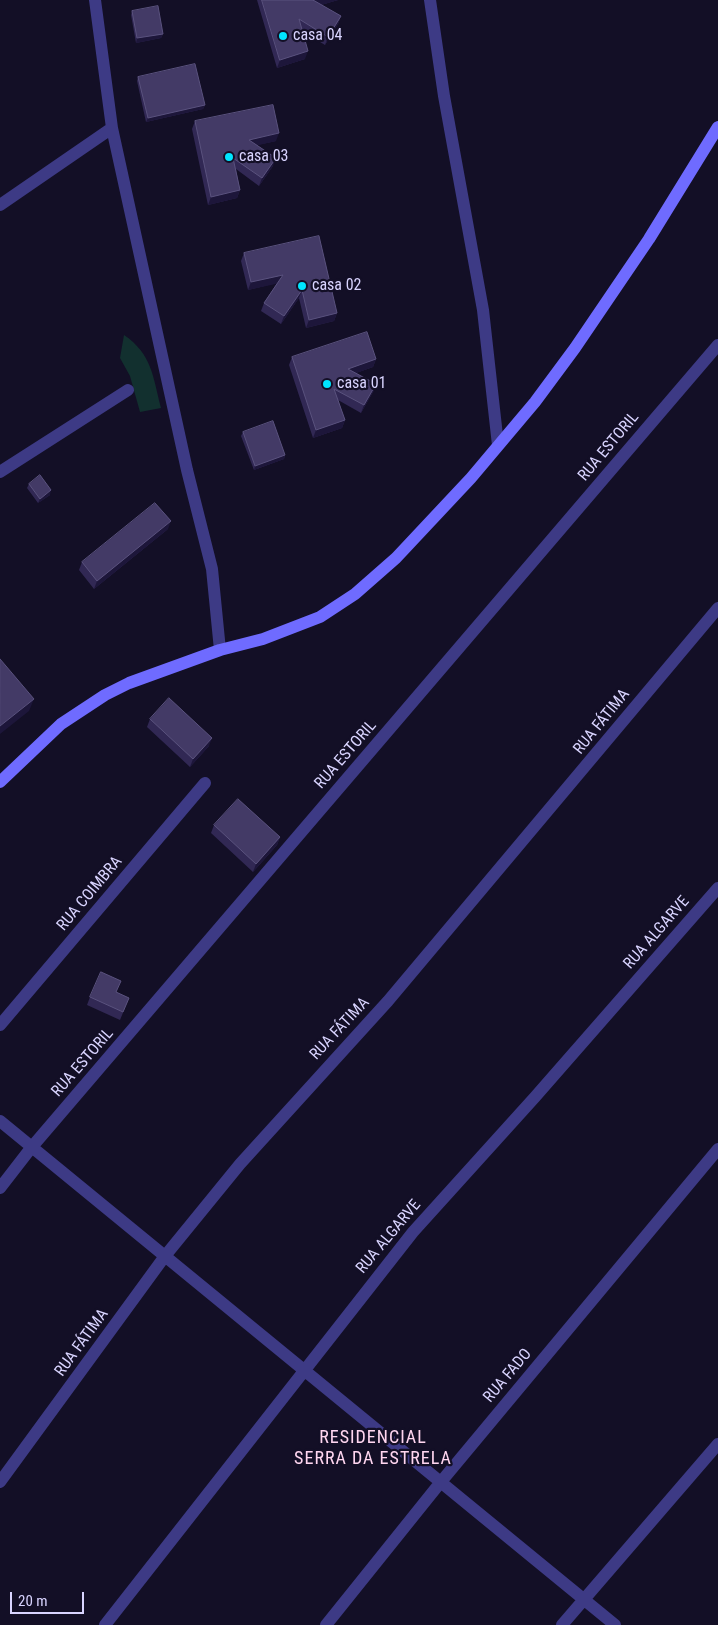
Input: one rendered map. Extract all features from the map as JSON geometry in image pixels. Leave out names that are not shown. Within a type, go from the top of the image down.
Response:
[{"type":"main road","points":[[0,782],[61,724],[105,695],[220,650],[263,639],[320,617],[355,594],[420,535],[465,485],[534,402],[575,348],[649,239],[718,127]]},
{"type":"street","points":[[95,0],[112,128],[187,470],[212,569],[220,650]]},
{"type":"street","points":[[430,0],[444,96],[483,310],[498,445]]},
{"type":"street","points":[[0,205],[112,128]]},
{"type":"street","name":"RUA ESTORIL","points":[[0,1188],[31,1148],[718,345]]},
{"type":"street","points":[[0,472],[128,390]]},
{"type":"street","name":"RUA FÁTIMA","points":[[0,1482],[165,1256],[269,1130],[388,1002],[718,608]]},
{"type":"street","name":"RUA COIMBRA","points":[[0,1025],[206,783]]},
{"type":"street","name":"RUA ALGARVE","points":[[105,1625],[303,1369],[413,1232],[718,888]]},
{"type":"street","points":[[0,1121],[615,1625]]},
{"type":"street","name":"RUA FADO","points":[[326,1625],[440,1483],[718,1149]]},
{"type":"street","points":[[562,1625],[583,1598],[718,1444]]},
{"type":"green space","points":[[124,335],[133,342],[146,358],[153,376],[161,408],[140,412],[130,376],[120,358]]},
{"type":"building","name":"casa 04","points":[[262,0],[313,0],[341,16],[328,37],[299,19],[308,51],[280,60]]},
{"type":"building","points":[[158,6],[163,34],[137,38],[132,11]]},
{"type":"building","points":[[195,64],[205,105],[148,118],[138,77]]},
{"type":"building","name":"casa 03","points":[[273,105],[279,133],[249,140],[276,158],[262,178],[233,158],[240,190],[211,197],[195,121]]},
{"type":"building","name":"casa 02","points":[[319,236],[337,313],[309,320],[302,290],[284,316],[264,303],[283,275],[251,282],[244,253]]},
{"type":"building","name":"casa 01","points":[[367,332],[376,359],[348,369],[376,384],[364,405],[334,389],[345,420],[316,430],[292,357]]},
{"type":"building","points":[[273,421],[285,455],[255,466],[243,432]]},
{"type":"building","points":[[40,475],[51,490],[40,499],[29,484]]},
{"type":"building","points":[[155,503],[171,521],[97,581],[82,562]]},
{"type":"building","points":[[0,659],[34,699],[0,726]]},
{"type":"building","points":[[169,698],[212,738],[193,759],[150,719]]},
{"type":"building","points":[[238,799],[280,837],[256,864],[214,825]]},
{"type":"building","points":[[101,972],[121,981],[116,992],[129,998],[123,1012],[90,997]]},
{"type":"place","name":"casa 04","points":[[283,36]]},
{"type":"place","name":"casa 03","points":[[229,157]]},
{"type":"place","name":"casa 02","points":[[302,286]]},
{"type":"place","name":"casa 01","points":[[327,384]]},
{"type":"district","name":"RESIDENCIAL SERRA DA ESTRELA","points":[[373,1448]]}]
